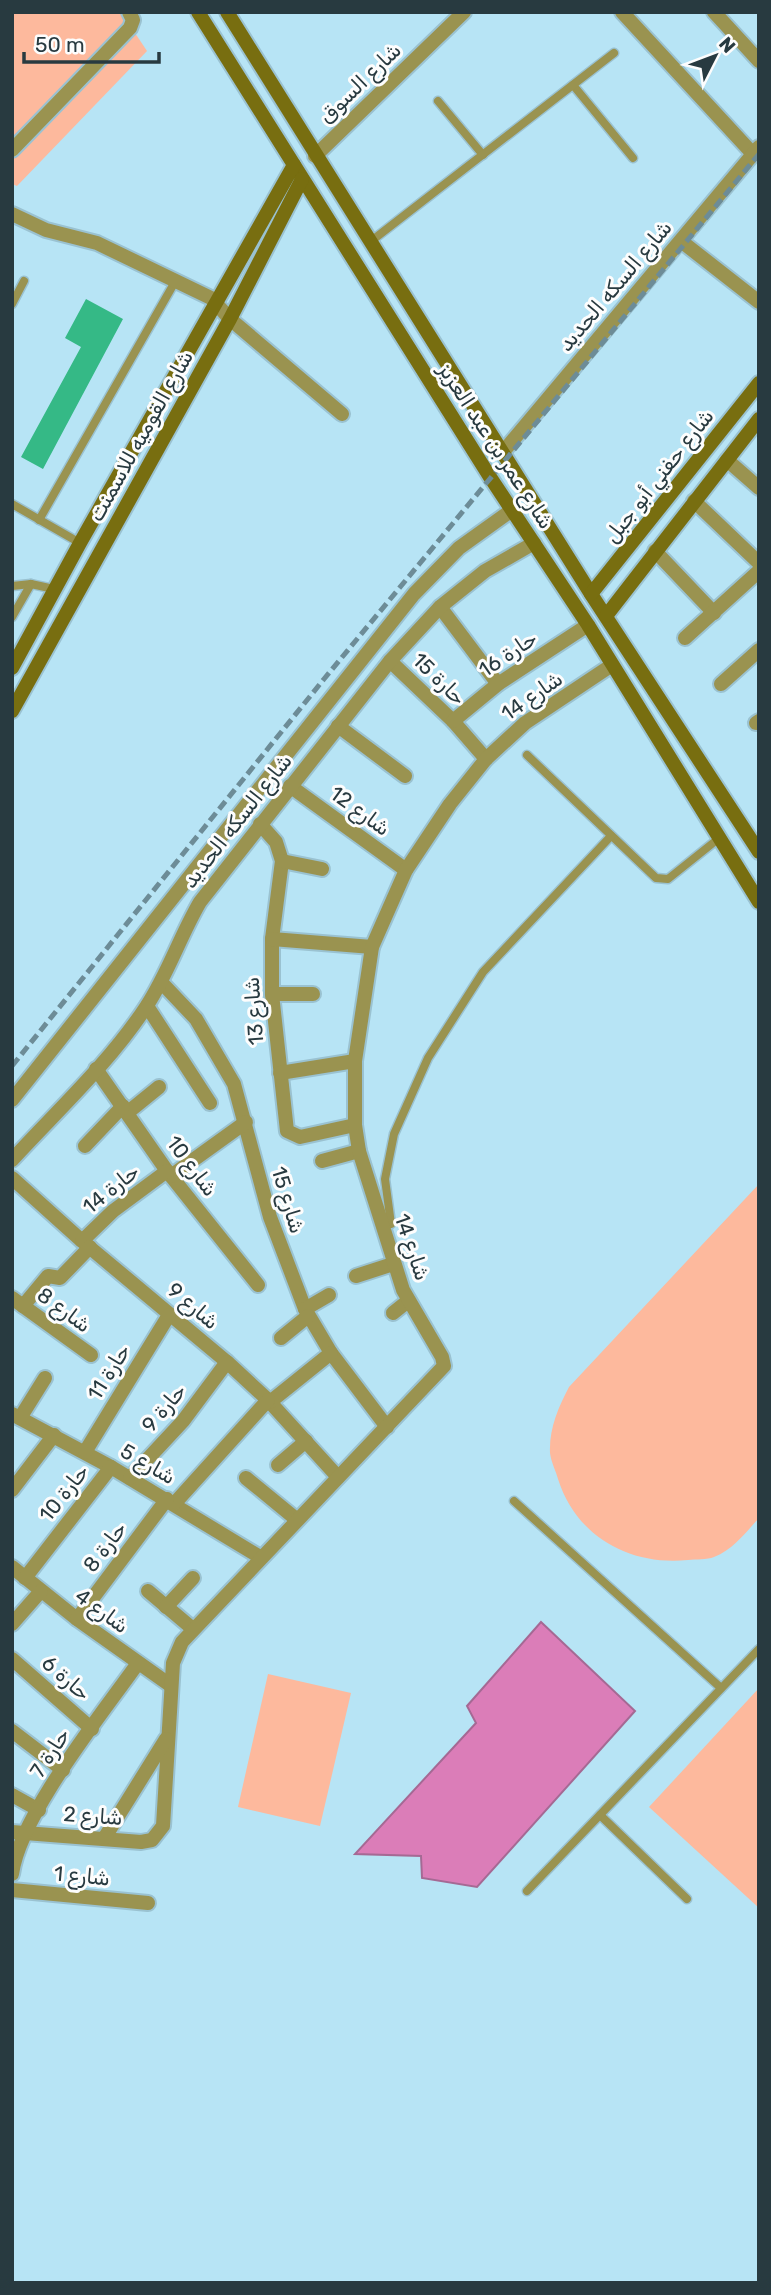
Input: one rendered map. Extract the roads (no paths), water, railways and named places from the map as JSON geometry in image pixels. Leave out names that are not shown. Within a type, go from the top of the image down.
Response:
[{"type":"main road","name":"شارع عمر بن عبد العزيز","points":[[198,12],[467,440],[588,625],[759,902]]},
{"type":"main road","name":"شارع عمر بن عبد العزيز","points":[[227,12],[592,594],[759,852]]},
{"type":"main road","name":"شارع القوميه للاسمنت","points":[[12,668],[294,165]]},
{"type":"main road","name":"شارع القوميه للاسمنت","points":[[12,711],[230,319],[302,179]]},
{"type":"main road","name":"شارع حفني أبو جبل","points":[[592,594],[759,383]]},
{"type":"main road","name":"شارع حفني أبو جبل","points":[[606,616],[759,419]]},
{"type":"main road","points":[[467,440],[486,426]]},
{"type":"main road","points":[[54,589],[75,601]]},
{"type":"street","points":[[12,150],[130,28],[133,20],[129,12]]},
{"type":"street","name":"شارع السوق","points":[[315,156],[464,12]]},
{"type":"street","points":[[622,12],[756,151]]},
{"type":"street","points":[[714,12],[759,61]]},
{"type":"street","name":"شارع السكه الحديد","points":[[503,452],[756,151]]},
{"type":"street","points":[[12,214],[46,230],[97,243],[176,280],[217,303],[230,319],[342,414]]},
{"type":"street","points":[[681,241],[759,302]]},
{"type":"street","points":[[727,460],[759,488]]},
{"type":"street","points":[[694,501],[759,563]]},
{"type":"street","name":"شارع السكه الحديد","points":[[12,1100],[414,594],[459,548],[512,510]]},
{"type":"street","name":"شارع السكه الحديد","points":[[12,1160],[122,1041],[147,1006],[184,928],[200,902],[390,661],[440,607],[485,571],[534,543]]},
{"type":"street","points":[[655,551],[715,613]]},
{"type":"street","points":[[685,638],[759,571]]},
{"type":"street","points":[[440,607],[498,684]]},
{"type":"street","name":"حارة 16","points":[[453,721],[498,684],[588,625]]},
{"type":"street","points":[[721,684],[759,650]]},
{"type":"street","name":"حارة 15","points":[[390,661],[453,721],[486,760]]},
{"type":"street","name":"شارع 14","points":[[163,1826],[166,1737],[170,1685],[176,1654],[193,1629],[260,1557],[444,1366],[443,1357],[408,1301],[393,1264],[359,1152],[355,1125],[355,1061],[372,947],[406,870],[450,804],[486,760],[525,723],[612,665]]},
{"type":"street","points":[[338,726],[405,776]]},
{"type":"street","name":"شارع 12","points":[[290,786],[406,870]]},
{"type":"street","points":[[260,824],[276,842],[282,861],[322,869]]},
{"type":"street","name":"شارع 13","points":[[282,861],[272,939],[272,995],[285,1124],[293,1136],[355,1125]]},
{"type":"street","points":[[272,939],[372,947]]},
{"type":"street","name":"شارع 15","points":[[160,982],[196,1019],[234,1083],[270,1217],[307,1312],[331,1353],[387,1427]]},
{"type":"street","points":[[272,995],[313,994]]},
{"type":"street","points":[[147,1006],[210,1102]]},
{"type":"street","points":[[280,1073],[355,1061]]},
{"type":"street","name":"شارع 10","points":[[96,1069],[169,1174],[258,1285]]},
{"type":"street","points":[[85,1146],[125,1109],[159,1087]]},
{"type":"street","name":"حارة 14","points":[[18,1302],[48,1276],[60,1278],[113,1211],[246,1122]]},
{"type":"street","points":[[322,1161],[359,1152]]},
{"type":"street","name":"شارع 9","points":[[12,1178],[227,1362],[269,1401],[338,1477]]},
{"type":"street","points":[[356,1276],[393,1264]]},
{"type":"street","points":[[281,1338],[307,1312],[329,1296]]},
{"type":"street","points":[[393,1314],[408,1301]]},
{"type":"street","name":"شارع 8","points":[[18,1302],[91,1355]]},
{"type":"street","name":"حارة 11","points":[[85,1452],[169,1315]]},
{"type":"street","points":[[170,1502],[269,1401],[331,1353]]},
{"type":"street","name":"حارة 9","points":[[130,1478],[183,1421],[227,1362]]},
{"type":"street","points":[[16,1416],[45,1378]]},
{"type":"street","name":"شارع 5","points":[[16,1416],[111,1467],[260,1557]]},
{"type":"street","points":[[12,1490],[54,1435]]},
{"type":"street","points":[[278,1465],[306,1441]]},
{"type":"street","name":"حارة 10","points":[[25,1578],[111,1467]]},
{"type":"street","points":[[246,1478],[296,1519]]},
{"type":"street","name":"حارة 8","points":[[77,1619],[170,1502]]},
{"type":"street","name":"شارع 4","points":[[12,1567],[77,1619],[170,1685]]},
{"type":"street","points":[[166,1607],[193,1578]]},
{"type":"street","points":[[12,1624],[41,1591]]},
{"type":"street","points":[[148,1591],[193,1629]]},
{"type":"street","name":"حارة 6","points":[[12,1659],[92,1729]]},
{"type":"street","name":"حارة 7","points":[[12,1874],[19,1832],[39,1810],[63,1770],[138,1663]]},
{"type":"street","points":[[12,1731],[63,1770]]},
{"type":"street","points":[[105,1837],[166,1737]]},
{"type":"street","points":[[12,1794],[39,1810]]},
{"type":"street","name":"شارع 2","points":[[19,1832],[141,1842],[152,1840],[163,1826]]},
{"type":"street","name":"شارع 1","points":[[12,1890],[148,1903]]},
{"type":"lane","points":[[370,242],[614,53]]},
{"type":"lane","points":[[573,85],[633,158]]},
{"type":"lane","points":[[439,101],[482,155]]},
{"type":"lane","points":[[39,520],[176,280]]},
{"type":"lane","points":[[12,304],[24,281]]},
{"type":"lane","points":[[12,505],[80,543]]},
{"type":"lane","points":[[12,617],[31,584]]},
{"type":"lane","points":[[12,586],[31,584],[54,589]]},
{"type":"lane","points":[[527,754],[651,875],[668,879],[719,839]]},
{"type":"lane","points":[[391,1224],[384,1179],[394,1134],[428,1058],[483,972],[611,836]]},
{"type":"lane","points":[[514,1501],[722,1688]]},
{"type":"lane","points":[[527,1891],[759,1649]]},
{"type":"lane","points":[[600,1815],[687,1899]]},
{"type":"railway","points":[[12,1066],[324,679],[759,154]]}]
